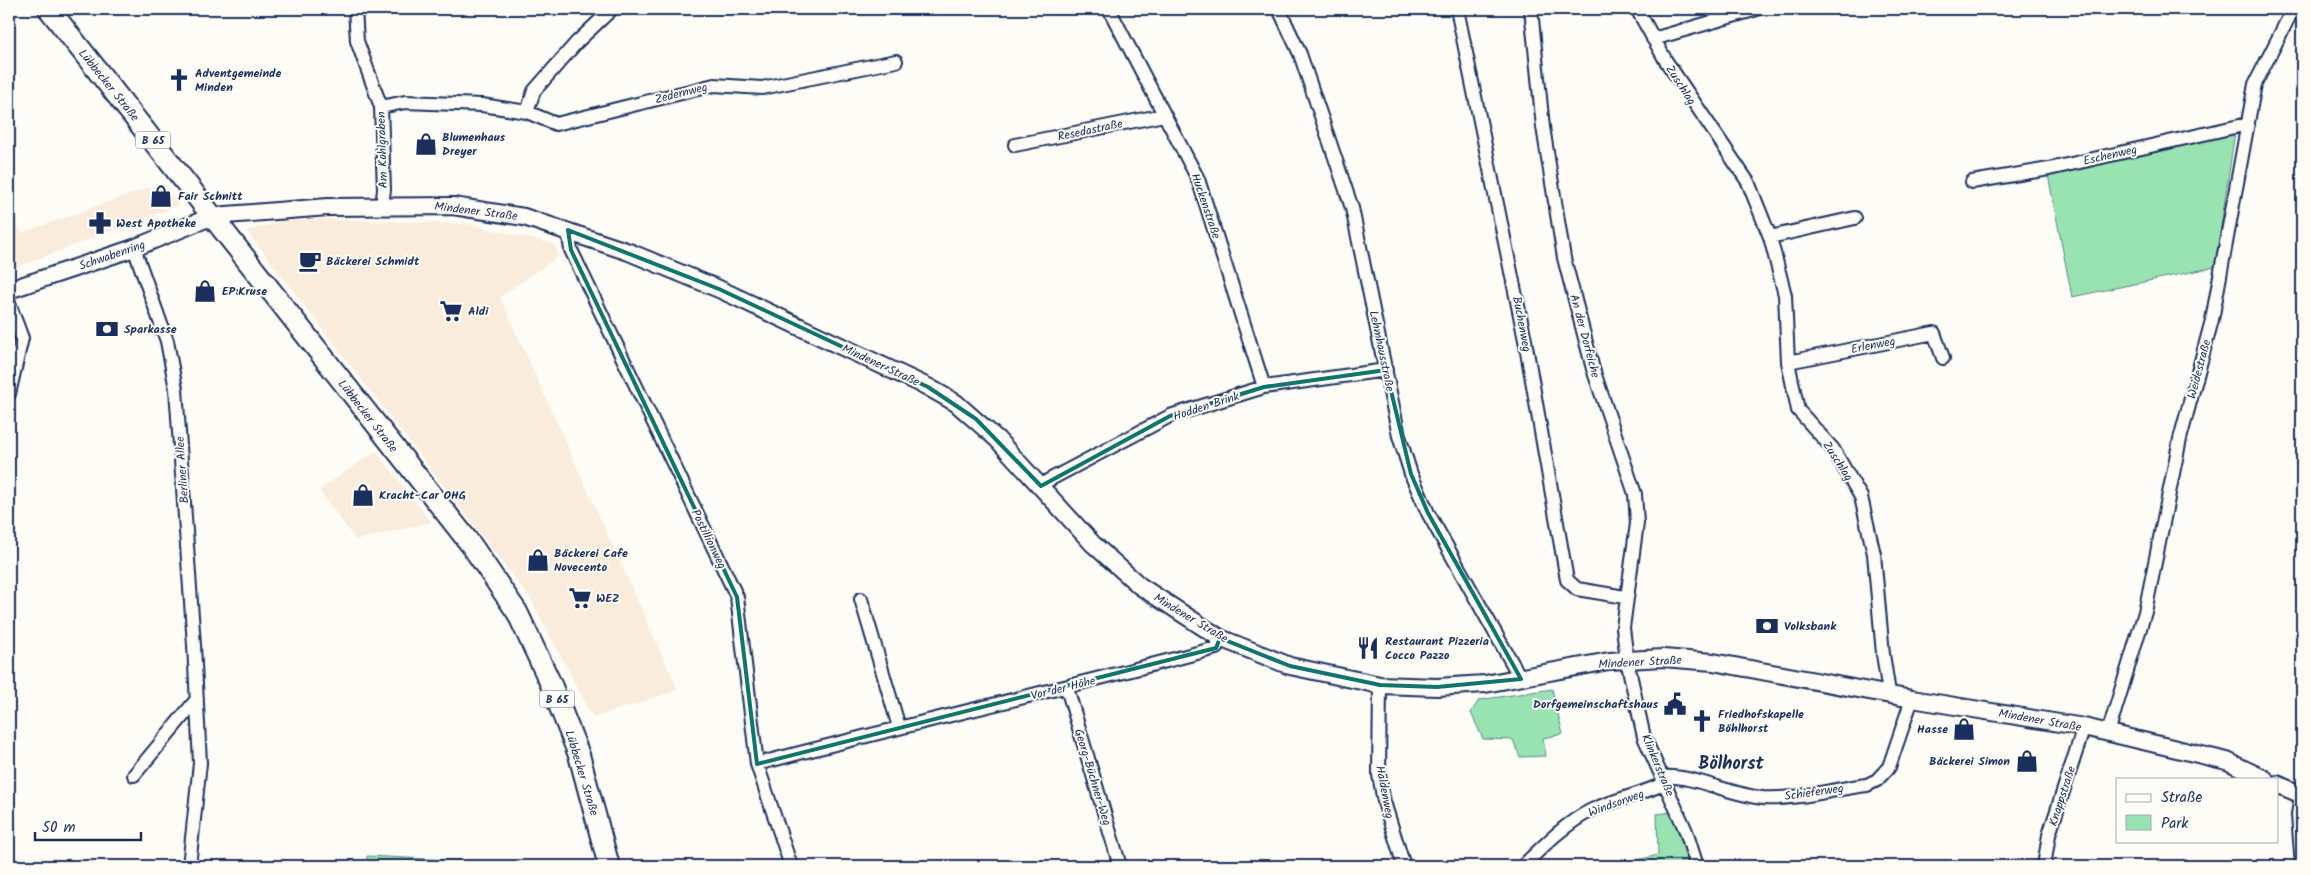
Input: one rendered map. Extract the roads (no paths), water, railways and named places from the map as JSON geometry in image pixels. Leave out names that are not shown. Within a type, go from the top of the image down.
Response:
[{"type":"main road","name":"Lübbecker Straße","points":[[49,9],[472,546],[517,612],[550,682],[579,755],[608,866]]},
{"type":"street","name":"Am Kohlgraben","points":[[355,9],[357,41],[381,107],[384,190],[382,205]]},
{"type":"street","points":[[527,112],[534,91],[577,42],[612,9]]},
{"type":"street","name":"Huckenstraße","points":[[1109,9],[1198,179],[1264,387]]},
{"type":"street","name":"Lehmhausstraße","points":[[1279,9],[1300,54],[1352,208],[1399,436],[1414,482],[1428,513],[1521,679]]},
{"type":"street","name":"Buchenweg","points":[[1457,9],[1525,340],[1566,580],[1577,589],[1625,597]]},
{"type":"street","name":"An der Dorfeiche","points":[[1531,9],[1543,127],[1564,258],[1593,369],[1635,494],[1637,522],[1622,628],[1627,660]]},
{"type":"street","name":"Zuschlag","points":[[1637,9],[1653,39],[1703,118],[1748,182],[1770,237],[1785,295],[1788,362],[1798,410],[1834,449],[1860,497],[1874,554],[1883,654],[1889,693]]},
{"type":"street","points":[[1653,39],[1757,9]]},
{"type":"street","name":"Weidestraße","points":[[2108,733],[2145,612],[2180,439],[2212,320],[2255,84],[2293,9]]},
{"type":"street","name":"Zedernweg","points":[[381,107],[405,102],[473,105],[527,112],[556,124],[714,85],[762,88],[896,61]]},
{"type":"street","name":"Resedastraße","points":[[1015,145],[1164,115]]},
{"type":"street","name":"Eschenweg","points":[[1972,182],[2049,169],[2248,124]]},
{"type":"street","name":"Mindener Straße","points":[[213,216],[328,207],[382,205],[453,206],[488,210],[524,217],[568,230],[629,252],[718,289],[956,403],[997,439],[1093,544],[1140,586],[1220,638],[1290,666],[1380,685],[1437,687],[1485,684],[1521,679],[1594,664],[1627,660],[1663,658],[1713,662],[1889,693],[1912,699],[2084,727],[2227,761],[2263,778]]},
{"type":"street","name":"Schwabenring","points":[[9,290],[134,248],[213,216]]},
{"type":"street","points":[[1770,237],[1855,218]]},
{"type":"street","name":"Postillionweg","points":[[568,230],[571,250],[737,597],[757,764],[791,866]]},
{"type":"street","name":"Berliner Allee","points":[[134,248],[167,341],[176,388],[200,764],[188,866]]},
{"type":"street","points":[[9,303],[22,338],[9,394]]},
{"type":"street","name":"Erlenweg","points":[[1788,362],[1934,333],[1943,358]]},
{"type":"street","name":"Hodden Brink","points":[[1041,486],[1170,416],[1264,387],[1386,370]]},
{"type":"street","points":[[861,599],[899,727]]},
{"type":"street","name":"Vor der Höhe","points":[[757,764],[899,727],[1066,688],[1216,648],[1220,638]]},
{"type":"street","name":"Klinkerstraße","points":[[1627,660],[1644,737],[1686,831],[1697,866]]},
{"type":"street","name":"Haldenweg","points":[[1380,685],[1379,774],[1384,802],[1404,866]]},
{"type":"street","name":"Georg-Büchner-Weg","points":[[1066,688],[1120,866]]},
{"type":"street","name":"Schieferweg","points":[[1663,780],[1673,776],[1738,794],[1765,798],[1785,797],[1867,785],[1877,780],[1889,767],[1912,699]]},
{"type":"street","points":[[134,775],[197,700]]},
{"type":"street","name":"Knappstraße","points":[[2044,866],[2049,836],[2084,727]]},
{"type":"street","name":"Windsorweg","points":[[1523,866],[1550,840],[1592,810],[1647,792],[1663,780]]},
{"type":"street","points":[[2278,784],[2301,795],[2298,815],[2302,866]]},
{"type":"place","name":"Adventgemeinde Minden","points":[[179,80]]},
{"type":"place","name":"Blumenhaus Dreyer","points":[[426,144]]},
{"type":"place","name":"Fair Schnitt","points":[[161,196]]},
{"type":"place","name":"West Apotheke","points":[[100,223]]},
{"type":"place","name":"Bäckerei Schmidt","points":[[310,261]]},
{"type":"place","name":"EP:Kruse","points":[[205,291]]},
{"type":"place","name":"Aldi","points":[[451,311]]},
{"type":"place","name":"Sparkasse","points":[[107,329]]},
{"type":"place","name":"Kracht-Car OHG","points":[[363,495]]},
{"type":"place","name":"Bäckerei Cafe Novecento","points":[[538,560]]},
{"type":"place","name":"WEZ","points":[[580,598]]},
{"type":"place","name":"Volksbank","points":[[1767,626]]},
{"type":"place","name":"Restaurant Pizzeria Cocco Pazzo","points":[[1368,648]]},
{"type":"place","name":"Dorfgemeinschaftshaus","points":[[1675,704]]},
{"type":"place","name":"Friedhofskapelle Böhlhorst","points":[[1702,721]]},
{"type":"place","name":"Hasse","points":[[1964,729]]},
{"type":"place","name":"Bäckerei Simon","points":[[2027,761]]},
{"type":"district","name":"Bölhorst","points":[[1731,763]]}]
